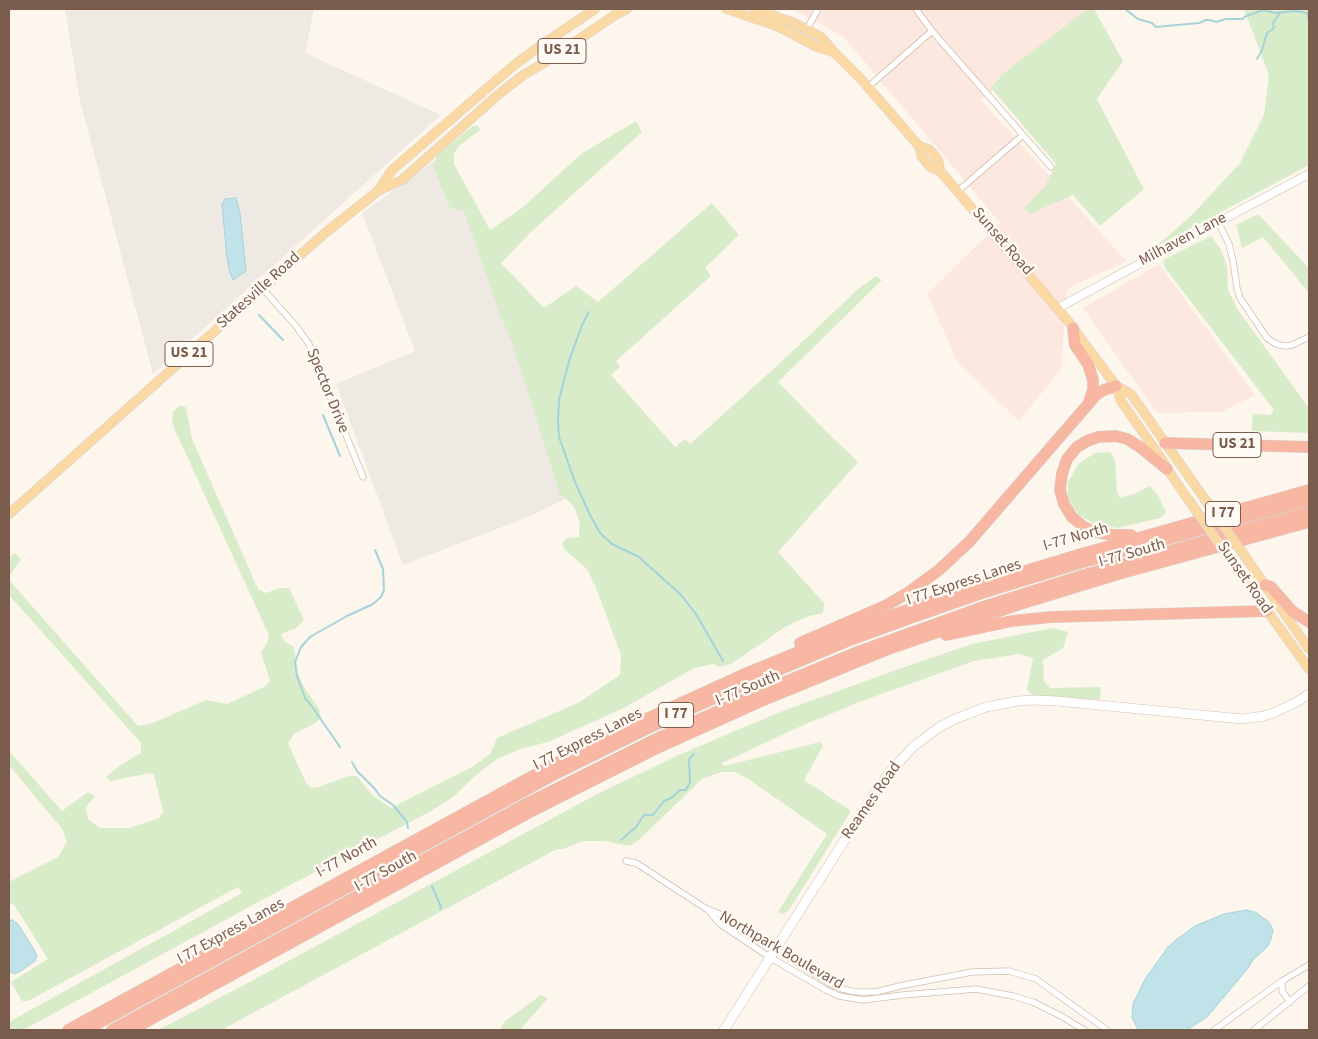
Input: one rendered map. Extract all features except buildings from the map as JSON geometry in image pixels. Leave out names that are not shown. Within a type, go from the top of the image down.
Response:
[{"type":"highway","points":[[1073,328],[1075,345],[1088,364],[1093,380],[1089,403]]},
{"type":"highway","points":[[754,670],[763,660],[887,605],[910,592],[939,570],[970,541],[1089,403],[1101,392],[1116,386]]},
{"type":"highway","points":[[1147,535],[1100,533],[1084,528],[1066,508],[1061,495],[1060,485],[1063,469],[1070,455],[1082,444],[1098,436],[1110,435],[1122,437],[1133,442],[1166,469]]},
{"type":"highway","name":"US 21","points":[[1165,443],[1309,447]]},
{"type":"highway","name":"I-77 North","points":[[68,1030],[507,789],[644,720],[754,670],[847,632],[942,597],[1045,564],[1147,535],[1306,494]]},
{"type":"highway","name":"I 77 Express Lanes","points":[[86,1030],[546,779],[656,724],[750,682],[850,640],[921,614],[1306,494]]},
{"type":"highway","name":"I 77 Express Lanes","points":[[112,1030],[552,790],[661,736],[756,694],[855,653],[986,606],[1102,570],[1309,512]]},
{"type":"highway","name":"I-77 South","points":[[131,1030],[496,830],[673,740],[759,702],[891,648],[980,617],[1054,593],[1309,522]]},
{"type":"highway","points":[[1268,532],[1284,535],[1309,529]]},
{"type":"highway","points":[[1265,585],[1271,587],[1292,611],[1309,622]]},
{"type":"highway","points":[[891,648],[993,624],[1032,618],[1267,611]]},
{"type":"main road","name":"Statesville Road","points":[[378,191],[392,170],[491,85],[540,46],[595,9]]},
{"type":"main road","name":"Statesville Road","points":[[9,514],[325,233],[378,191],[402,180],[522,76],[627,9]]},
{"type":"main road","name":"Sunset Road","points":[[727,9],[774,25],[817,47],[834,52]]},
{"type":"main road","name":"Sunset Road","points":[[755,9],[777,16],[821,37],[853,70],[919,146],[930,150],[938,160],[940,171],[1058,308],[1116,386],[1121,401],[1165,464],[1166,469],[1309,669]]},
{"type":"main road","points":[[491,85],[499,94]]},
{"type":"main road","name":"Sunset Road","points":[[1116,386],[1131,394],[1309,649]]},
{"type":"main road","name":"Reames Road","points":[[724,1030],[888,774],[907,752],[938,728],[970,713],[996,705],[1034,700],[1242,719],[1273,714],[1309,694]]},
{"type":"street","points":[[807,29],[818,9]]},
{"type":"street","points":[[916,9],[932,31],[1051,167]]},
{"type":"street","points":[[868,87],[932,31]]},
{"type":"street","points":[[958,192],[1023,135]]},
{"type":"street","name":"Milhaven Lane","points":[[1058,308],[1309,174]]},
{"type":"street","points":[[1218,222],[1229,244],[1234,261],[1240,298],[1267,338],[1276,344],[1286,346],[1309,337]]},
{"type":"street","name":"Spector Drive","points":[[262,288],[296,326],[309,344],[362,477]]},
{"type":"street","name":"Northpark Boulevard","points":[[626,861],[636,863],[705,908],[724,916],[826,990],[846,998],[874,1000],[902,995],[976,989],[1033,1002],[1084,1030]]},
{"type":"street","name":"Northpark Boulevard","points":[[705,908],[720,924],[842,989],[856,992],[876,992],[972,972],[1009,971],[1036,979],[1107,1030]]},
{"type":"street","points":[[1214,1030],[1282,981],[1309,966]]},
{"type":"street","points":[[1282,981],[1282,991],[1290,1002]]},
{"type":"street","points":[[1254,1030],[1309,986]]},
{"type":"shaded area","points":[[65,9],[314,9],[305,53],[441,115],[153,374],[80,101]]},
{"type":"shaded area","points":[[792,9],[1094,9],[981,100],[1126,261],[1067,289],[1061,369],[1019,421],[958,363],[927,294],[1000,223],[843,36]]},
{"type":"shaded area","points":[[446,152],[505,315],[565,499],[528,517],[403,565],[336,384],[415,351],[362,213]]},
{"type":"shaded area","points":[[1159,264],[1255,395],[1221,412],[1157,413],[1083,308]]},
{"type":"green space","points":[[1087,9],[1094,9],[1123,61],[1097,99],[1144,189],[1100,226],[1073,195],[1030,214],[1024,208],[1045,186],[1056,164],[991,88],[1004,73]]},
{"type":"green space","points":[[1244,9],[1309,9],[1309,165],[1154,248],[1191,216],[1240,163],[1264,115],[1269,75]]},
{"type":"green space","points":[[636,121],[642,132],[532,231],[501,263],[544,308],[576,286],[598,302],[712,203],[739,235],[705,268],[711,276],[616,361],[620,367],[611,375],[675,447],[685,439],[690,444],[778,365],[857,290],[876,276],[882,280],[778,382],[858,462],[778,552],[824,603],[823,613],[809,616],[785,627],[731,664],[719,667],[713,664],[694,668],[622,709],[548,742],[520,749],[497,759],[477,774],[453,797],[431,811],[262,900],[23,1030],[9,1030],[9,1022],[242,893],[238,887],[28,1001],[22,1001],[11,982],[48,959],[13,903],[9,905],[9,882],[58,857],[67,842],[62,829],[9,765],[9,751],[62,811],[88,792],[95,796],[86,807],[88,819],[100,828],[129,828],[159,818],[163,811],[154,775],[150,773],[110,781],[106,777],[141,753],[141,743],[9,595],[9,580],[138,726],[153,723],[206,700],[227,704],[266,686],[270,680],[261,653],[269,635],[174,428],[172,421],[173,412],[179,406],[186,407],[192,439],[258,589],[266,593],[280,588],[289,588],[304,620],[296,628],[281,634],[284,641],[294,647],[298,674],[305,689],[319,709],[321,718],[314,724],[295,733],[288,743],[306,783],[311,788],[319,787],[348,776],[357,776],[373,796],[391,808],[474,766],[490,754],[497,738],[578,703],[620,675],[621,655],[596,588],[587,569],[565,550],[562,542],[567,538],[579,537],[580,522],[573,505],[560,494],[513,345],[499,312],[464,211],[450,208],[433,166],[437,155],[473,126],[479,126],[480,130],[459,146],[454,153],[454,164],[490,230],[522,208],[581,154]]},
{"type":"green space","points":[[1258,214],[1309,268],[1309,293],[1263,237],[1242,248],[1236,225]]},
{"type":"green space","points":[[1211,236],[1221,250],[1227,266],[1228,290],[1238,310],[1309,408],[1309,433],[1252,431],[1253,414],[1270,415],[1274,410],[1165,268],[1163,260]]},
{"type":"green space","points":[[1110,452],[1115,460],[1117,493],[1120,498],[1150,486],[1159,497],[1166,512],[1160,518],[1118,528],[1095,524],[1079,515],[1068,498],[1068,482],[1078,464],[1095,453]]},
{"type":"green space","points":[[15,553],[21,559],[9,577],[9,558]]},
{"type":"green space","points":[[1053,628],[1068,632],[1063,648],[1043,660],[1044,681],[1050,688],[1101,687],[1100,700],[1033,695],[1027,690],[1033,658],[1019,654],[974,661],[862,701],[801,726],[722,763],[724,766],[820,742],[823,746],[804,780],[851,811],[789,910],[783,914],[778,912],[827,834],[747,778],[735,772],[721,772],[702,779],[641,838],[630,846],[604,841],[583,841],[563,849],[557,849],[225,1028],[226,1030],[158,1030],[599,793],[681,754],[780,712],[972,644]]},
{"type":"green space","points":[[541,995],[548,998],[520,1030],[500,1030],[504,1022]]},
{"type":"water","points":[[236,198],[240,213],[246,271],[233,280],[227,258],[222,204],[225,199]]},
{"type":"water","points":[[1246,910],[1255,912],[1269,922],[1273,930],[1271,939],[1268,946],[1252,961],[1207,1017],[1187,1030],[1138,1030],[1132,1017],[1133,1004],[1145,979],[1168,947],[1195,926],[1224,914]]},
{"type":"water","points":[[9,920],[13,920],[18,924],[37,957],[35,961],[15,974],[9,971]]},
{"type":"waterway","points":[[1125,9],[1138,19],[1152,23],[1156,27],[1199,23],[1206,20],[1216,22],[1226,19],[1242,19],[1264,10],[1275,13],[1296,11],[1307,13],[1309,19]]},
{"type":"waterway","points":[[1257,59],[1267,33],[1274,28],[1274,21],[1281,12]]},
{"type":"waterway","points":[[589,312],[582,325],[569,361],[559,400],[559,437],[575,482],[600,533],[612,544],[639,557],[681,595],[696,614],[723,661]]},
{"type":"waterway","points":[[259,315],[283,340]]},
{"type":"waterway","points":[[323,415],[340,456]]},
{"type":"waterway","points":[[340,747],[305,698],[297,676],[295,662],[301,647],[310,637],[373,604],[381,597],[384,590],[383,569],[375,550]]},
{"type":"waterway","points":[[621,840],[636,827],[644,815],[653,815],[664,801],[680,790],[686,790],[690,782],[689,759],[694,754]]},
{"type":"waterway","points":[[352,762],[357,771],[380,796],[393,805],[407,822],[408,828]]},
{"type":"waterway","points":[[432,886],[441,907],[440,909]]}]
